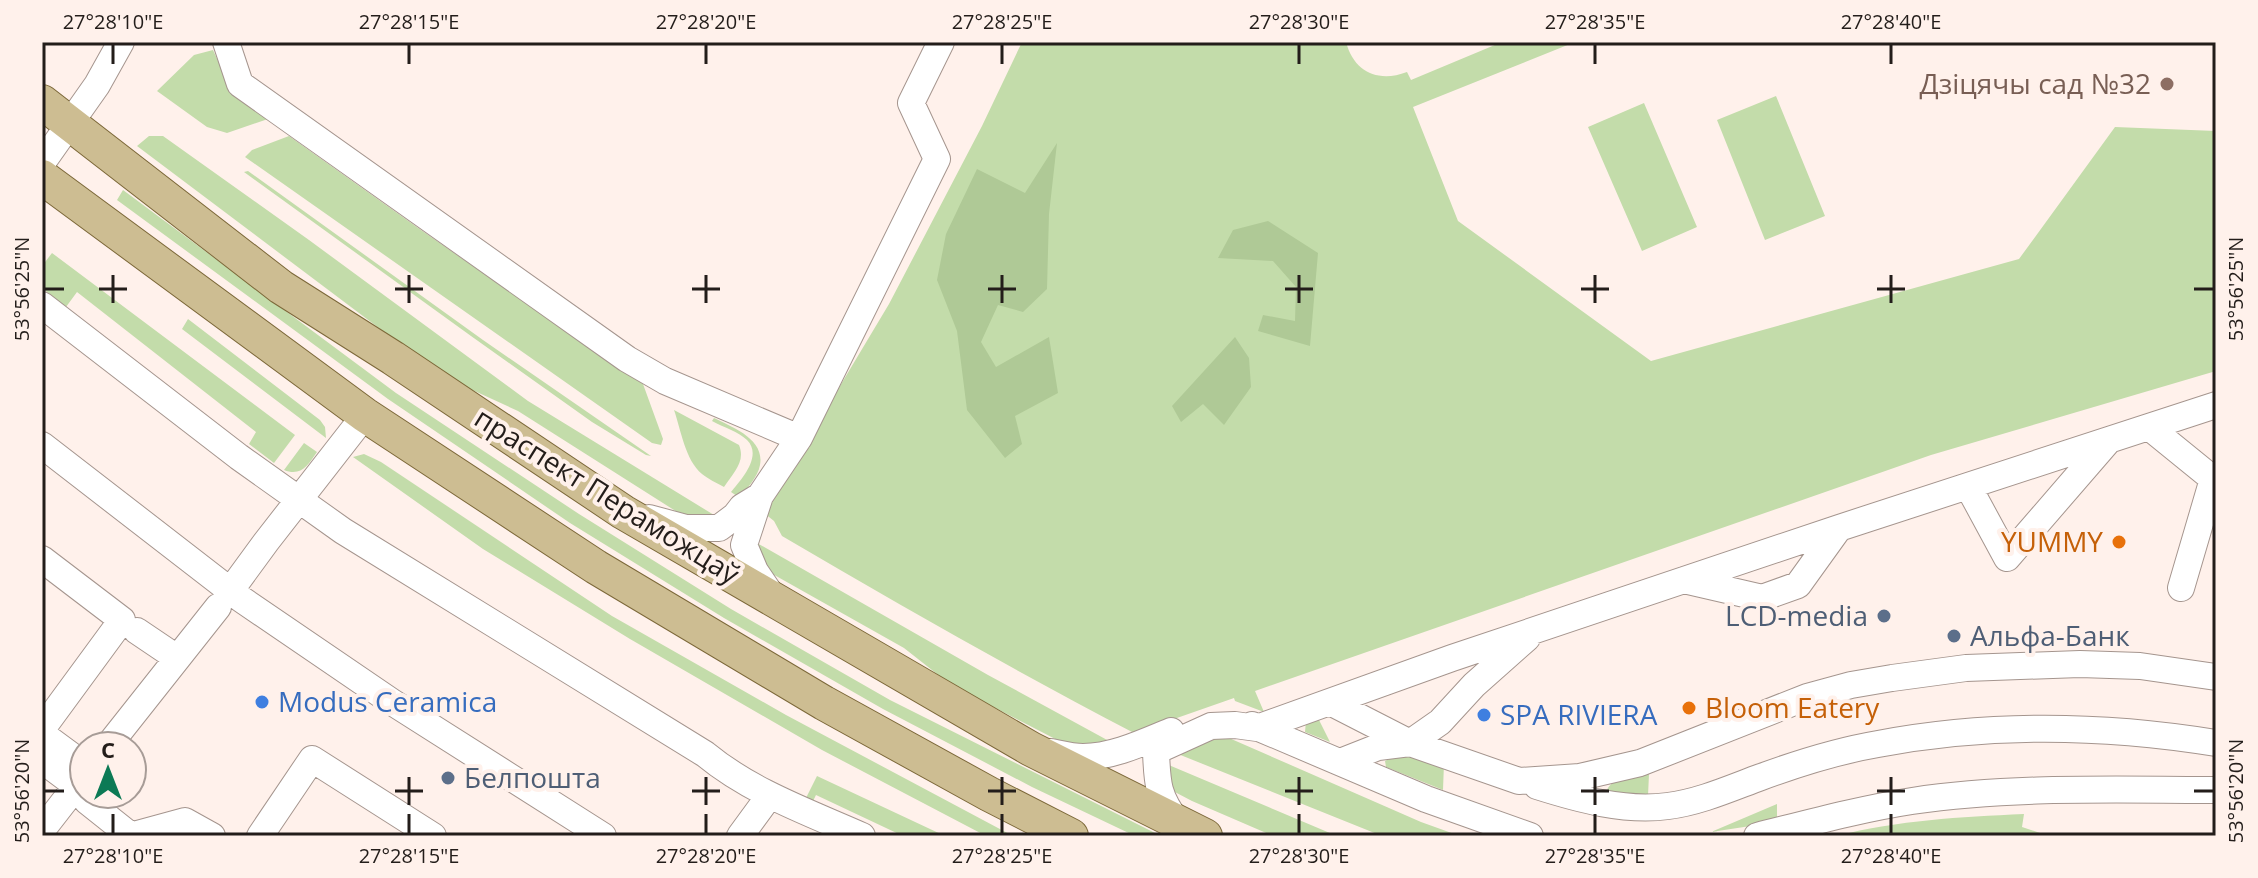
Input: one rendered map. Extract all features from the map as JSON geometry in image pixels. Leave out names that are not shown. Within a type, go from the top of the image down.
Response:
[{"type":"main road","name":"праспект Пераможцаў","points":[[42,102],[281,287],[623,512],[1031,749],[1192,830]]},
{"type":"main road","points":[[42,177],[365,415],[596,567],[824,703],[1071,836]]},
{"type":"street","points":[[42,163],[97,85],[121,42]]},
{"type":"street","points":[[226,42],[240,84],[627,359],[665,381],[799,438]]},
{"type":"street","points":[[776,602],[755,571],[744,545],[760,496],[799,438],[937,159],[911,103],[941,42]]},
{"type":"street","points":[[42,305],[239,457],[343,531],[705,754],[735,777],[862,836]]},
{"type":"street","points":[[1192,830],[1163,803],[1157,779],[1156,751],[1211,726],[1257,728],[1684,580],[2216,405]]},
{"type":"street","points":[[236,583],[365,415]]},
{"type":"street","points":[[2149,427],[2215,477],[2181,588]]},
{"type":"street","points":[[1968,486],[2007,558],[2109,440]]},
{"type":"street","points":[[42,445],[241,599],[392,702],[603,836]]},
{"type":"street","points":[[623,512],[686,528],[719,528],[742,507],[760,496]]},
{"type":"street","points":[[1684,580],[1762,598],[1798,585],[1839,528]]},
{"type":"street","points":[[42,559],[122,620],[42,732],[68,761]]},
{"type":"street","points":[[121,730],[218,607]]},
{"type":"street","points":[[1340,762],[1378,747],[1410,743],[1440,722],[1474,685],[1536,630]]},
{"type":"street","points":[[137,631],[177,658]]},
{"type":"street","points":[[1519,781],[1580,777],[1640,763],[1807,697],[1892,678],[1966,668],[2080,664],[2140,666],[2216,677]]},
{"type":"street","points":[[1330,702],[1410,743],[1519,781],[1578,798],[1634,806],[1667,806],[1700,799],[1820,756],[1880,743],[1964,733],[2077,729],[2165,734],[2216,743]]},
{"type":"street","points":[[1031,749],[1082,757],[1102,755],[1139,744],[1208,715],[1235,714],[1257,728],[1426,799],[1530,836]]},
{"type":"street","points":[[260,836],[312,759],[433,836]]},
{"type":"street","points":[[42,760],[68,770]]},
{"type":"street","points":[[1757,836],[1863,810],[1963,795],[2069,790],[2216,790]]},
{"type":"street","points":[[42,830],[68,795]]},
{"type":"street","points":[[740,836],[770,795]]},
{"type":"street","points":[[98,810],[130,836],[185,821],[212,836]]},
{"type":"green space","points":[[1022,42],[1346,42],[1361,68],[1386,76],[1407,72],[1411,80],[1502,42],[1575,42],[1413,107],[1458,221],[1651,361],[2019,259],[2115,127],[2216,131],[2216,371],[1931,455],[1255,691],[1264,712],[1234,698],[1134,733],[957,637],[782,536],[774,521],[764,513],[889,304]]},
{"type":"green space","points":[[213,50],[233,94],[268,119],[227,133],[207,127],[157,91],[194,55]]},
{"type":"green space","points":[[1776,96],[1825,216],[1765,240],[1717,120]]},
{"type":"green space","points":[[1644,103],[1697,227],[1642,251],[1588,127]]},
{"type":"green space","points":[[149,136],[163,136],[528,401],[714,515],[685,517],[518,411],[444,377],[137,146]]},
{"type":"green space","points":[[289,136],[643,384],[663,439],[661,445],[652,443],[245,157],[252,150]]},
{"type":"green space","points":[[1057,143],[1049,214],[1047,289],[1023,312],[998,305],[981,342],[996,367],[1049,337],[1058,393],[1015,416],[1022,444],[1005,458],[967,410],[957,331],[937,280],[946,234],[977,169],[1025,193]]},
{"type":"green space","points":[[248,171],[651,456],[592,422],[244,172]]},
{"type":"green space","points":[[123,190],[396,393],[579,514],[731,609],[890,700],[1161,836],[1135,836],[1032,787],[883,709],[724,618],[570,523],[388,399],[117,200]]},
{"type":"green space","points":[[1268,221],[1318,253],[1310,346],[1258,331],[1263,315],[1295,321],[1296,287],[1273,261],[1218,258],[1233,230]]},
{"type":"green space","points":[[52,253],[295,435],[274,463],[249,444],[256,432],[77,292],[66,307],[42,288],[42,266]]},
{"type":"green space","points":[[188,319],[320,420],[325,427],[326,438],[182,329]]},
{"type":"green space","points":[[1235,337],[1249,358],[1251,387],[1224,425],[1203,404],[1181,422],[1172,406]]},
{"type":"green space","points":[[674,410],[739,445],[740,462],[724,487],[702,474],[691,461]]},
{"type":"green space","points":[[714,418],[746,435],[760,456],[757,474],[740,498],[731,492],[749,468],[753,453],[751,446],[740,434],[712,421]]},
{"type":"green space","points":[[304,443],[317,452],[300,471],[284,470]]},
{"type":"green space","points":[[364,454],[381,462],[612,616],[786,715],[1013,836],[986,836],[822,750],[630,639],[483,549],[353,457]]},
{"type":"green space","points":[[757,543],[1109,741],[1086,748],[1065,744],[951,685],[904,648],[769,572]]},
{"type":"green space","points":[[1317,716],[1330,742],[1305,732],[1306,721]]},
{"type":"green space","points":[[1212,736],[1229,738],[1460,836],[1382,836],[1178,754]]},
{"type":"green space","points":[[1401,753],[1444,763],[1443,790],[1386,767],[1385,761]]},
{"type":"green space","points":[[1164,763],[1337,836],[1273,836],[1171,790]]},
{"type":"green space","points":[[1649,774],[1648,796],[1606,794],[1617,781]]},
{"type":"green space","points":[[817,776],[945,836],[903,836],[816,795],[813,801],[805,800]]},
{"type":"green space","points":[[1777,804],[1777,822],[1711,832]]},
{"type":"green space","points":[[2024,814],[2022,827],[2049,836],[1836,836],[1906,823]]},
{"type":"place","name":"Дзіцячы сад №32","points":[[2167,84]]},
{"type":"place","name":"YUMMY","points":[[2119,542]]},
{"type":"place","name":"LCD-media","points":[[1884,616]]},
{"type":"place","name":"Альфа-Банк","points":[[1954,636]]},
{"type":"place","name":"Modus Ceramica","points":[[262,702]]},
{"type":"place","name":"Bloom Eatery","points":[[1689,708]]},
{"type":"place","name":"SPA RIVIERA","points":[[1484,715]]},
{"type":"place","name":"Белпошта","points":[[448,778]]}]
